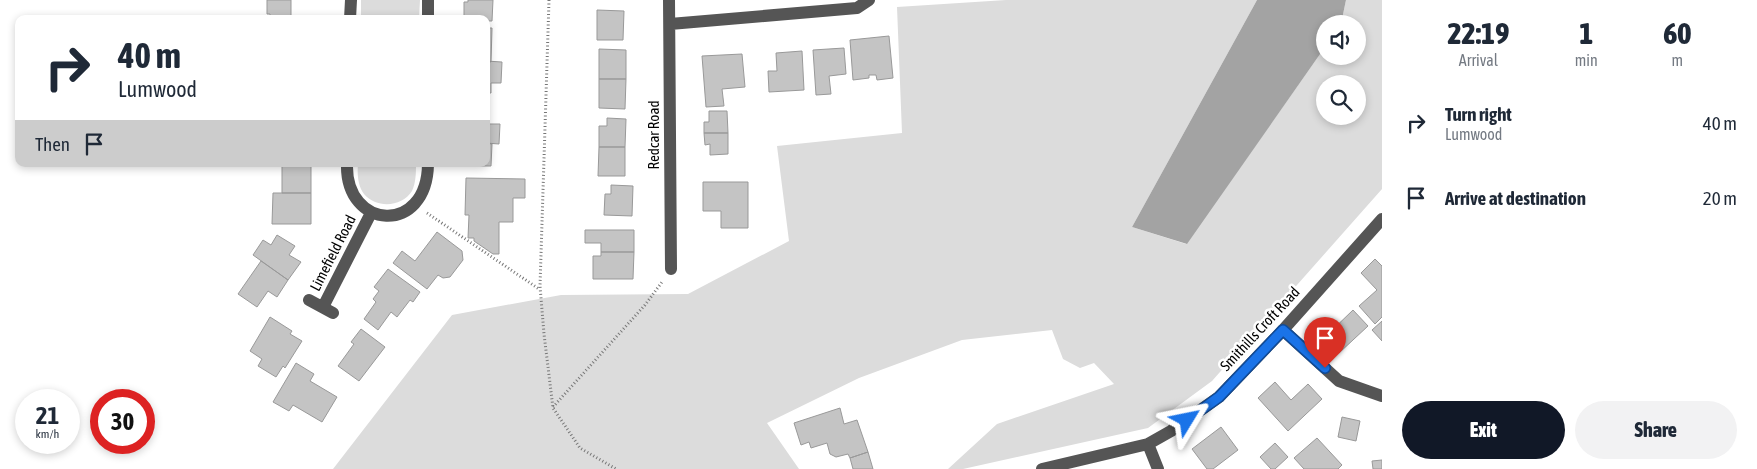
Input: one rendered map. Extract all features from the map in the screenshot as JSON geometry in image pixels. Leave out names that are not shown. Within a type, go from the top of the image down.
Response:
[{"type":"street","points":[[350,15],[351,0]]},
{"type":"street","points":[[428,0],[428,15]]},
{"type":"street","name":"Redcar Road","points":[[670,0],[671,269]]},
{"type":"street","points":[[670,24],[857,8],[869,0]]},
{"type":"street","name":"Limefield Road","points":[[347,167],[351,188],[359,202],[371,214],[385,217],[396,216],[408,210],[414,204],[425,189],[428,167]]},
{"type":"street","name":"Limefield Road","points":[[310,300],[328,310],[371,214]]},
{"type":"street","name":"Smithills Croft Road","points":[[1042,469],[1148,444],[1171,431],[1219,397],[1283,330],[1382,219]]},
{"type":"street","points":[[1283,330],[1339,381],[1382,396]]},
{"type":"street","points":[[1148,444],[1158,469]]},
{"type":"path","points":[[549,0],[540,290],[553,408],[580,448],[616,469]]},
{"type":"path","points":[[414,204],[540,290]]},
{"type":"path","points":[[553,408],[645,305],[671,269]]},
{"type":"shaded area","points":[[361,0],[420,0],[419,15],[361,15]]},
{"type":"shaded area","points":[[1006,0],[1257,0],[1132,227],[1186,244],[1316,60],[1316,65],[1366,65],[1366,15],[1343,15],[1346,0],[1382,0],[1382,189],[1212,381],[1148,428],[963,469],[948,469],[997,424],[1114,384],[1094,363],[1080,368],[1063,359],[1052,330],[962,340],[859,378],[767,423],[799,469],[333,469],[452,315],[561,295],[688,294],[789,241],[777,146],[902,133],[897,7]]},
{"type":"shaded area","points":[[1257,0],[1346,0],[1343,15],[1316,15],[1316,60],[1187,244],[1132,227]]},
{"type":"shaded area","points":[[358,167],[416,167],[412,191],[402,200],[389,204],[376,202],[364,194],[358,180]]},
{"type":"building","points":[[267,0],[291,0],[291,15],[267,14]]},
{"type":"building","points":[[468,0],[493,0],[492,21],[490,21],[490,15],[464,15],[464,2],[468,2]]},
{"type":"building","points":[[597,10],[624,11],[623,40],[597,40]]},
{"type":"building","points":[[490,28],[492,28],[491,62]]},
{"type":"building","points":[[889,36],[893,78],[877,80],[876,75],[869,75],[869,78],[853,80],[850,40]]},
{"type":"building","points":[[844,48],[846,74],[829,76],[831,94],[816,95],[813,50]]},
{"type":"building","points":[[599,49],[626,50],[626,79],[599,79]]},
{"type":"building","points":[[802,51],[804,90],[769,92],[768,71],[777,71],[776,53]]},
{"type":"building","points":[[742,54],[745,87],[722,89],[724,106],[706,107],[702,56]]},
{"type":"building","points":[[490,61],[502,62],[501,83],[491,83],[491,93]]},
{"type":"building","points":[[599,79],[626,79],[625,109],[599,108]]},
{"type":"building","points":[[709,111],[727,111],[728,133],[704,133],[704,122],[709,122]]},
{"type":"building","points":[[607,118],[626,119],[625,147],[599,147],[599,126],[607,126]]},
{"type":"building","points":[[490,124],[500,124],[499,144],[490,143]]},
{"type":"building","points":[[704,133],[728,133],[728,154],[710,155],[710,144],[705,145]]},
{"type":"building","points":[[490,144],[492,144],[490,166]]},
{"type":"building","points":[[599,147],[625,147],[625,176],[598,176]]},
{"type":"building","points":[[282,167],[311,167],[311,193],[282,193]]},
{"type":"building","points":[[466,178],[525,179],[525,198],[513,198],[513,222],[499,222],[499,254],[493,254],[474,241],[474,238],[468,238],[469,215],[465,215]]},
{"type":"building","points":[[703,182],[748,182],[748,228],[721,228],[721,211],[703,211]]},
{"type":"building","points":[[611,185],[633,186],[632,216],[604,215],[605,194],[611,194]]},
{"type":"building","points":[[273,193],[311,193],[311,224],[272,224]]},
{"type":"building","points":[[585,230],[634,230],[634,252],[601,252],[601,243],[585,243]]},
{"type":"building","points":[[437,232],[462,251],[463,260],[450,277],[443,278],[438,275],[427,289],[393,263],[402,251],[415,261]]},
{"type":"building","points":[[277,235],[295,246],[289,255],[301,262],[288,280],[253,255],[263,240],[271,245]]},
{"type":"building","points":[[601,252],[634,252],[633,279],[593,279],[593,256],[601,256]]},
{"type":"building","points":[[1375,259],[1382,266],[1382,317],[1375,324],[1359,306],[1377,290],[1361,273]]},
{"type":"building","points":[[261,261],[288,280],[277,297],[268,291],[257,307],[238,294]]},
{"type":"building","points":[[388,269],[420,292],[413,302],[410,300],[397,317],[391,312],[378,330],[364,319],[376,302],[373,299],[379,291],[374,287]]},
{"type":"building","points":[[1353,310],[1368,326],[1339,353],[1325,337]]},
{"type":"building","points":[[270,317],[292,331],[290,334],[302,341],[285,368],[283,366],[276,377],[258,366],[262,359],[250,351]]},
{"type":"building","points":[[1382,321],[1382,341],[1372,330]]},
{"type":"building","points":[[361,329],[385,347],[359,381],[338,366],[354,344],[351,342]]},
{"type":"building","points":[[296,363],[314,374],[310,381],[337,397],[322,422],[293,405],[289,411],[273,402]]},
{"type":"building","points":[[1275,382],[1291,400],[1308,384],[1322,399],[1288,431],[1258,398]]},
{"type":"building","points":[[840,408],[844,424],[857,420],[868,452],[850,458],[848,454],[836,457],[830,454],[827,443],[811,448],[809,442],[801,445],[794,423]]},
{"type":"building","points":[[1342,417],[1360,421],[1356,441],[1338,437]]},
{"type":"building","points":[[1221,427],[1238,450],[1213,469],[1207,469],[1192,449]]},
{"type":"building","points":[[1317,438],[1342,465],[1338,469],[1304,469],[1294,458]]},
{"type":"building","points":[[1275,443],[1288,457],[1275,469],[1271,469],[1260,457]]},
{"type":"building","points":[[868,452],[873,469],[853,469],[850,458]]},
{"type":"building","points":[[1382,460],[1382,469],[1373,469],[1372,461]]},
{"type":"route","points":[[1187,420],[1219,397],[1283,330],[1325,368]]}]
